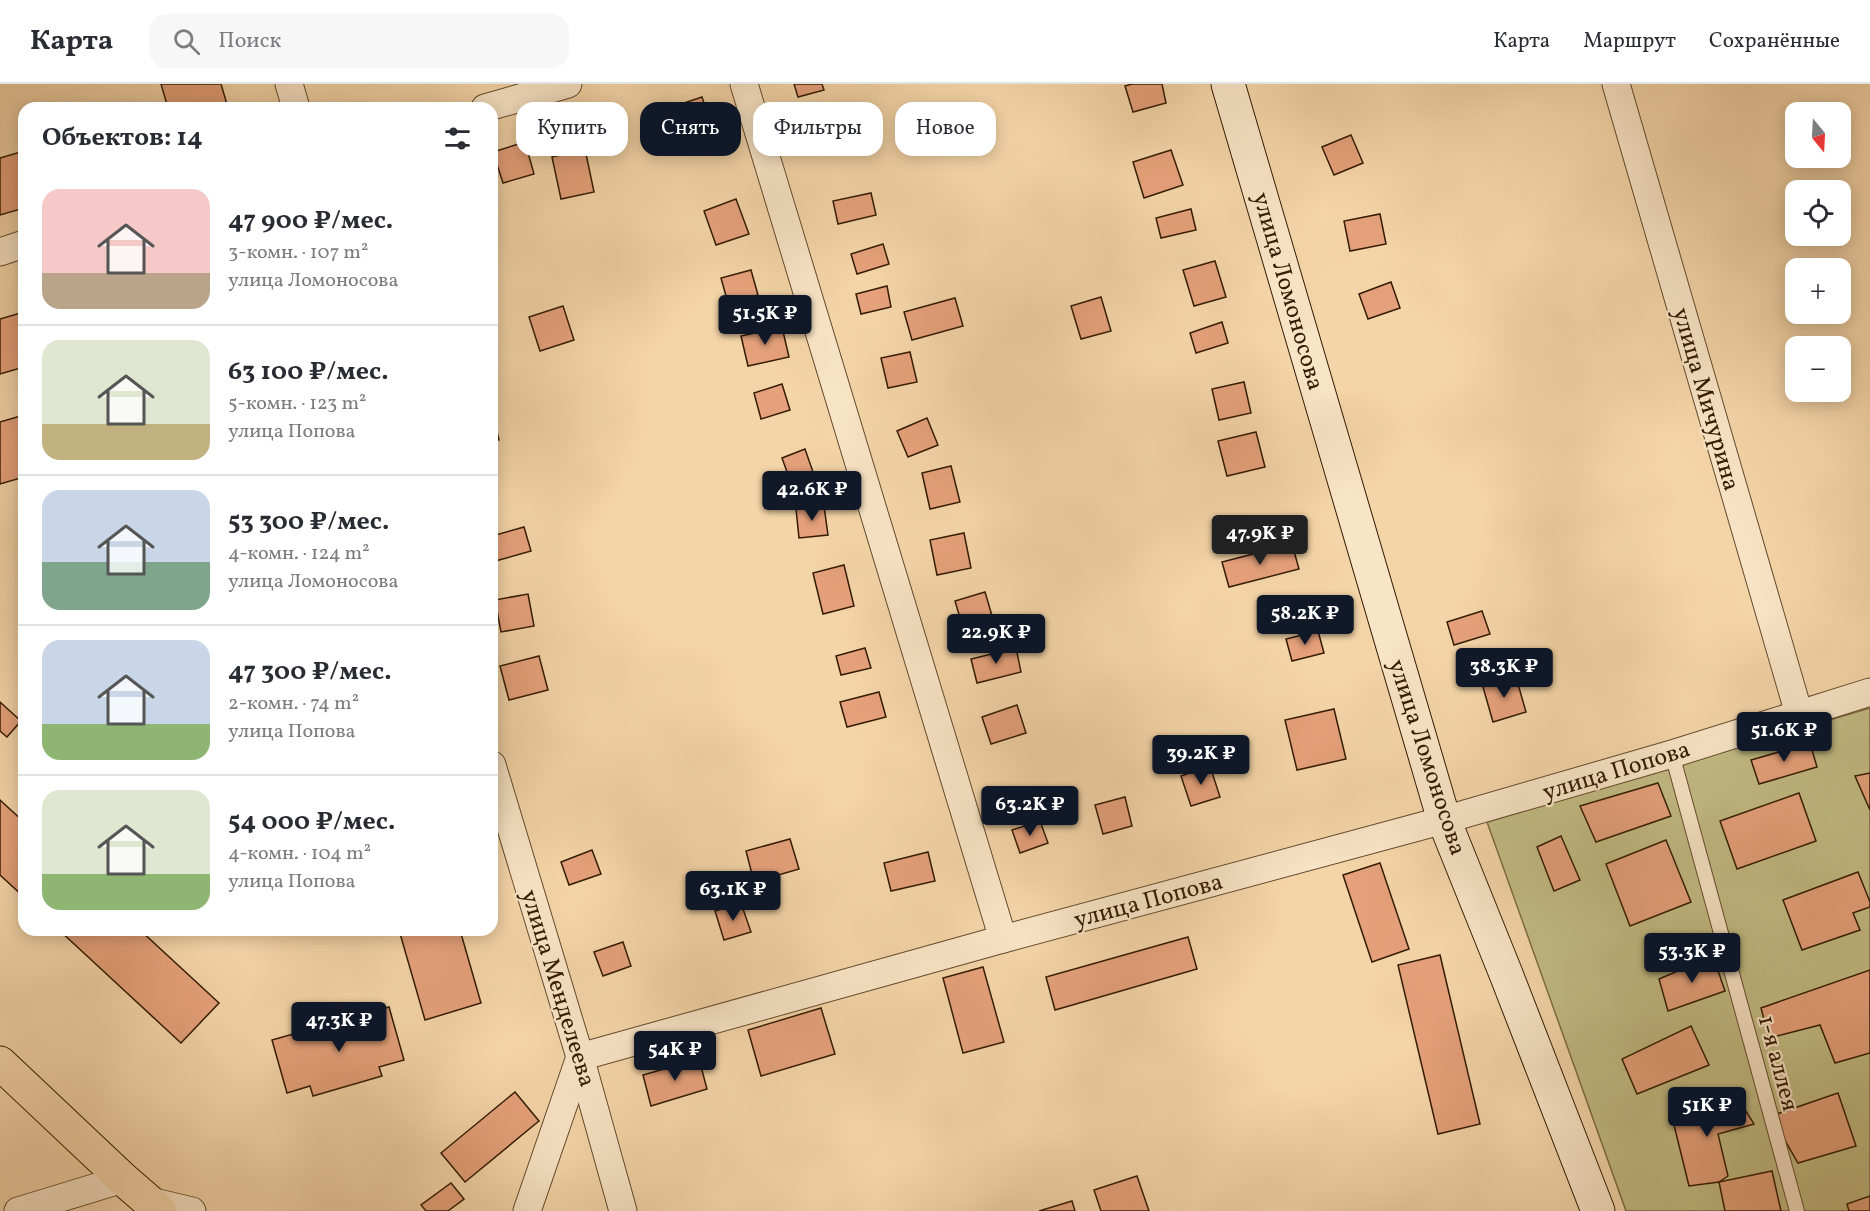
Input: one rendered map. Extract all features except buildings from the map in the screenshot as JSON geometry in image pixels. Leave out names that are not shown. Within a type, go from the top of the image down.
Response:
[{"type":"main road","points":[[0,1063],[123,1179],[155,1206]]},
{"type":"street","points":[[289,84],[294,102]]},
{"type":"street","points":[[498,104],[568,84]]},
{"type":"street","points":[[744,84],[1003,939]]},
{"type":"street","name":"улица Ломоносова","points":[[1228,84],[1444,820],[1598,1211]]},
{"type":"street","name":"улица Мичурина","points":[[1616,84],[1799,714]]},
{"type":"street","points":[[0,252],[18,246]]},
{"type":"street","name":"улица Попова","points":[[580,1058],[1003,939],[1444,820],[1672,754],[1870,692]]},
{"type":"street","name":"улица Менделеева","points":[[498,785],[580,1058],[623,1211]]},
{"type":"street","points":[[527,1211],[580,1058]]},
{"type":"street","points":[[18,1211],[123,1179]]},
{"type":"street","points":[[155,1206],[192,1211]]},
{"type":"lane","name":"1-я аллея","points":[[1672,754],[1797,1211]]},
{"type":"shaded area","points":[[1870,708],[1870,1211],[1626,1211],[1487,822]]}]
